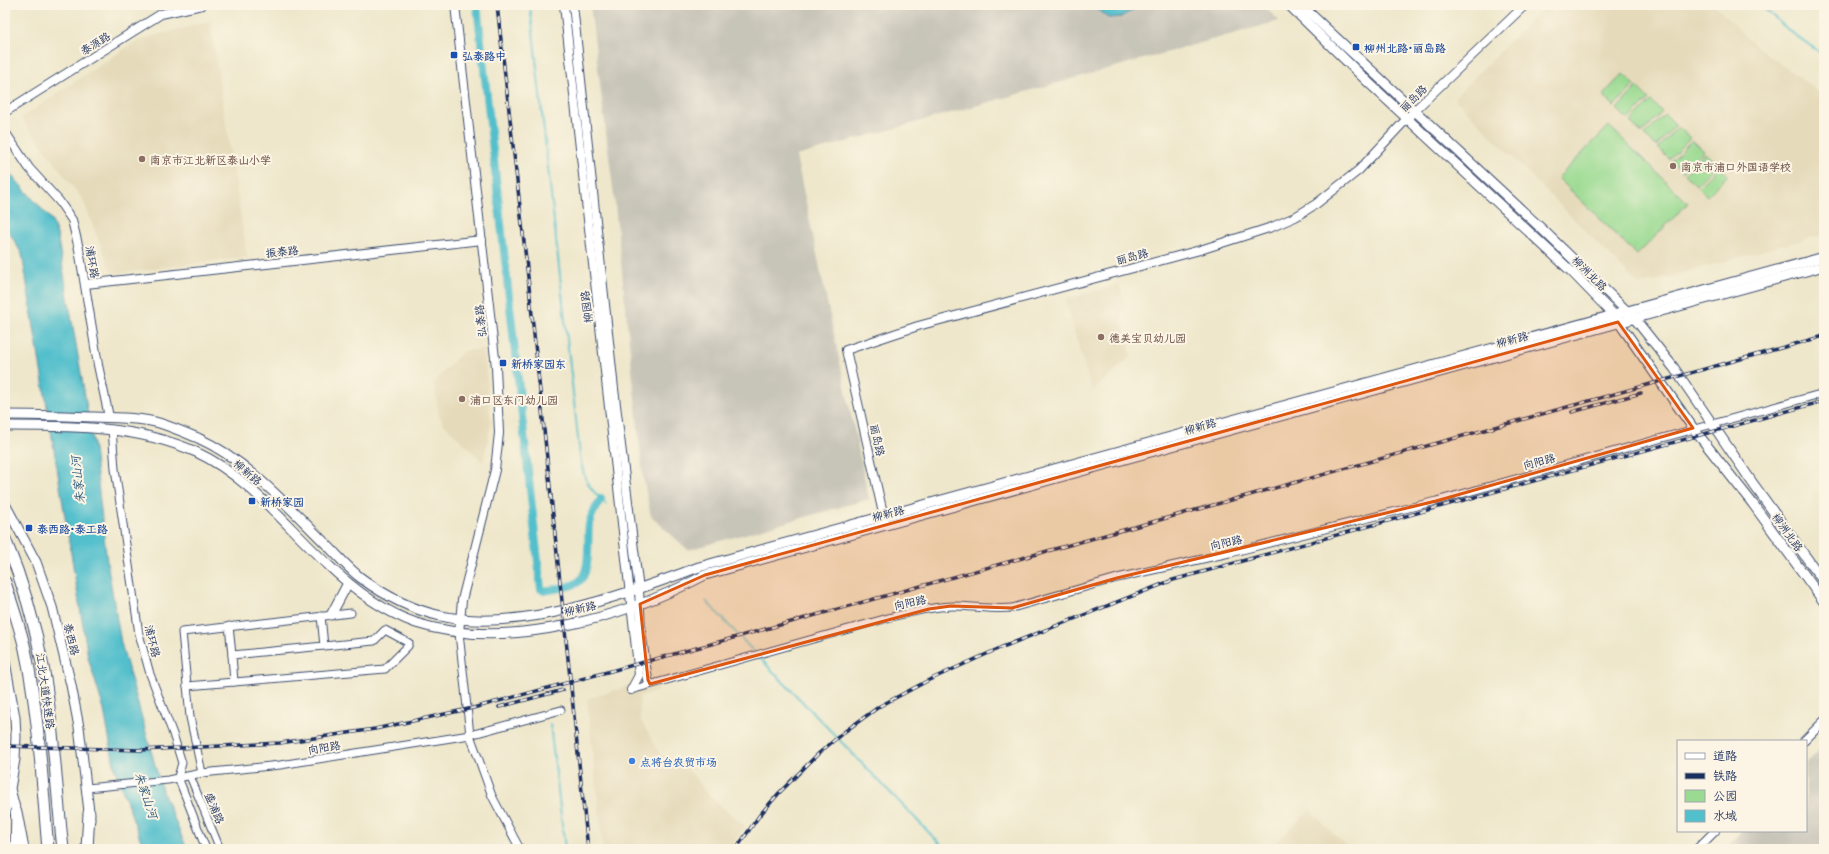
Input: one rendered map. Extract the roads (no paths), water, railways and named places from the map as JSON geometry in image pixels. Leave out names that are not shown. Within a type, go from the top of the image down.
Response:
[{"type":"highway","name":"江北大道快速路","points":[[5,539],[23,586],[43,667],[55,755],[63,849]]},
{"type":"highway","name":"江北大道快速路","points":[[5,582],[21,634],[31,678],[38,727],[48,849]]},
{"type":"highway","points":[[87,849],[89,812]]},
{"type":"highway","points":[[10,813],[23,849]]},
{"type":"main road","name":"柳洲北路","points":[[1289,5],[1407,119],[1572,272],[1612,314],[1694,428],[1753,504],[1824,602]]},
{"type":"main road","name":"柳洲北路","points":[[1301,5],[1415,110],[1635,319],[1674,368],[1824,582]]},
{"type":"main road","name":"柳新路","points":[[5,415],[136,419],[158,423],[194,436],[217,448],[250,472],[365,580],[388,595],[413,607],[440,616],[489,620],[520,618],[555,612],[635,591],[699,567],[884,515],[1824,257]]},
{"type":"main road","name":"柳新路","points":[[5,426],[112,429],[147,434],[197,452],[223,467],[248,487],[348,583],[373,601],[396,614],[434,628],[459,633],[497,633],[536,630],[594,618],[636,606],[674,591],[705,575],[1824,266]]},
{"type":"main road","name":"泰西路","points":[[5,504],[36,562],[52,607],[71,685],[87,788],[93,849]]},
{"type":"main road","points":[[331,615],[348,583]]},
{"type":"main road","points":[[5,662],[15,717],[16,759],[7,789],[15,849]]},
{"type":"street","name":"泰源路","points":[[5,112],[161,14],[202,5]]},
{"type":"street","name":"弘泰路","points":[[455,5],[496,367],[499,433],[495,470],[462,600],[459,633]]},
{"type":"street","name":"柳园路","points":[[564,5],[593,275],[635,591]]},
{"type":"street","name":"柳园路","points":[[573,5],[635,591]]},
{"type":"street","name":"丽岛路","points":[[886,526],[846,350],[918,326],[1193,252],[1272,227],[1295,217],[1342,185],[1362,167],[1415,110],[1525,5]]},
{"type":"street","name":"浦环路","points":[[5,132],[29,168],[59,201],[72,220],[86,284],[93,336],[109,417]]},
{"type":"street","name":"振泰路","points":[[86,284],[482,240]]},
{"type":"street","name":"向阳路","points":[[631,690],[768,651],[930,609],[951,606],[995,610],[1012,608],[1117,578],[1249,548],[1421,505],[1824,393]]},
{"type":"street","name":"浦环路","points":[[112,429],[115,469],[139,634],[150,674],[173,734],[182,764],[178,778],[206,849]]},
{"type":"street","points":[[631,690],[639,675],[635,591]]},
{"type":"street","points":[[636,606],[648,680],[650,684]]},
{"type":"street","points":[[202,773],[190,717],[182,632],[351,613]]},
{"type":"street","points":[[321,616],[324,646]]},
{"type":"street","points":[[229,626],[234,682]]},
{"type":"street","points":[[187,686],[385,669],[408,646],[409,643],[385,630],[374,641],[232,655]]},
{"type":"street","points":[[459,633],[460,655],[470,735],[492,796],[520,849]]},
{"type":"street","name":"向阳路","points":[[87,788],[168,780],[202,773],[280,765],[470,735],[562,710]]},
{"type":"street","points":[[1805,740],[1824,721]]},
{"type":"street","name":"盛浦路","points":[[190,776],[220,849]]},
{"type":"street","points":[[1697,849],[1714,832]]},
{"type":"water","points":[[1093,5],[1140,5],[1121,17],[1108,18]]},
{"type":"water","name":"朱家山河","points":[[5,168],[51,219],[57,234],[94,449],[107,562],[121,643],[162,790],[187,849],[144,849],[115,770],[104,710],[88,657],[22,254],[5,225]]},
{"type":"waterway","points":[[477,5],[541,589],[544,591],[569,586],[582,579],[587,565],[589,524],[592,514],[601,499]]},
{"type":"waterway","points":[[530,5],[580,456],[583,472],[588,484],[607,505]]},
{"type":"waterway","points":[[1760,5],[1792,33],[1824,55]]},
{"type":"waterway","points":[[706,601],[755,653]]},
{"type":"waterway","points":[[758,656],[945,849]]},
{"type":"waterway","points":[[550,724],[565,849]]},
{"type":"railway","points":[[497,5],[528,277],[588,849]]},
{"type":"railway","points":[[5,746],[140,750],[280,743],[375,729],[473,708],[715,643],[1824,336]]},
{"type":"railway","points":[[1572,412],[1641,393]]},
{"type":"railway","points":[[736,849],[759,816],[779,793],[818,754],[844,732],[880,706],[929,680],[1000,648],[1173,580],[1824,401]]},
{"type":"railway","points":[[499,707],[563,690]]},
{"type":"place","name":"柳州北路·丽岛路","points":[[1356,47]]},
{"type":"place","name":"弘泰路中","points":[[454,55]]},
{"type":"place","name":"南京市江北新区泰山小学","points":[[142,159]]},
{"type":"place","name":"南京市浦口外国语学校","points":[[1673,166]]},
{"type":"place","name":"德美宝贝幼儿园","points":[[1101,337]]},
{"type":"place","name":"新桥家园东","points":[[503,363]]},
{"type":"place","name":"浦口区东门幼儿园","points":[[462,399]]},
{"type":"place","name":"新桥家园","points":[[252,501]]},
{"type":"place","name":"泰西路·泰工路","points":[[29,528]]},
{"type":"place","name":"点将台农贸市场","points":[[632,761]]}]
